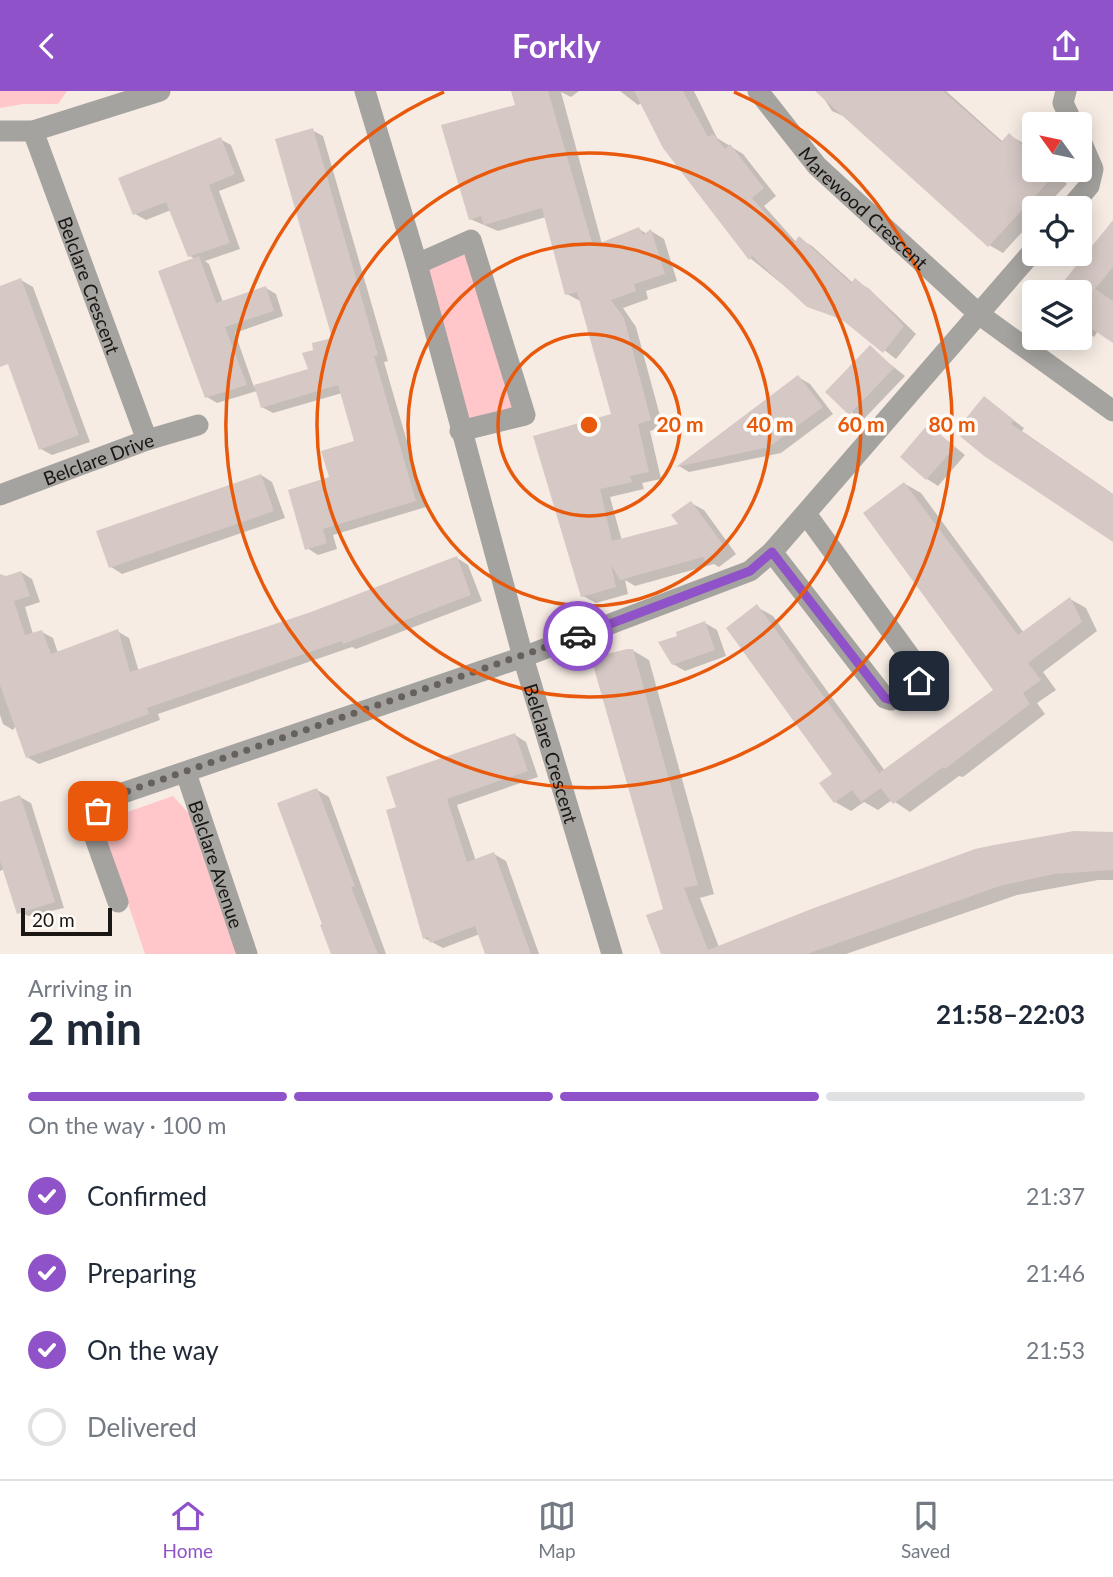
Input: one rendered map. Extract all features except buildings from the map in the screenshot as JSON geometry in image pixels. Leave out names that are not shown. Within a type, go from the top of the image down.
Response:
[{"type":"street","points":[[0,131],[33,131],[160,91]]},
{"type":"street","name":"Belclare Crescent","points":[[365,91],[417,264],[523,657],[612,954]]},
{"type":"street","name":"Marewood Crescent","points":[[758,91],[817,166],[980,315],[1113,411]]},
{"type":"street","points":[[1066,91],[1063,103],[1067,112]]},
{"type":"street","name":"Belclare Crescent","points":[[33,131],[147,440]]},
{"type":"street","points":[[417,264],[471,240],[525,415],[460,431]]},
{"type":"street","points":[[118,902],[90,824],[105,799],[523,657],[750,571],[772,552],[806,514],[1022,264]]},
{"type":"street","name":"Belclare Drive","points":[[0,495],[147,440],[198,425]]},
{"type":"street","points":[[772,552],[885,698],[891,700],[919,681],[919,669],[806,514]]},
{"type":"street","name":"Belclare Avenue","points":[[186,773],[247,954]]},
{"type":"shaded area","points":[[0,91],[67,91],[58,104],[23,104],[0,108]]},
{"type":"shaded area","points":[[471,240],[525,415],[460,431],[412,256]]},
{"type":"shaded area","points":[[173,796],[191,816],[237,954],[145,954],[106,838],[116,816]]},
{"type":"way so far","points":[[98,811],[105,799],[578,636]]},
{"type":"route","points":[[578,636],[750,571],[772,552],[885,698],[891,700],[919,681]]}]
